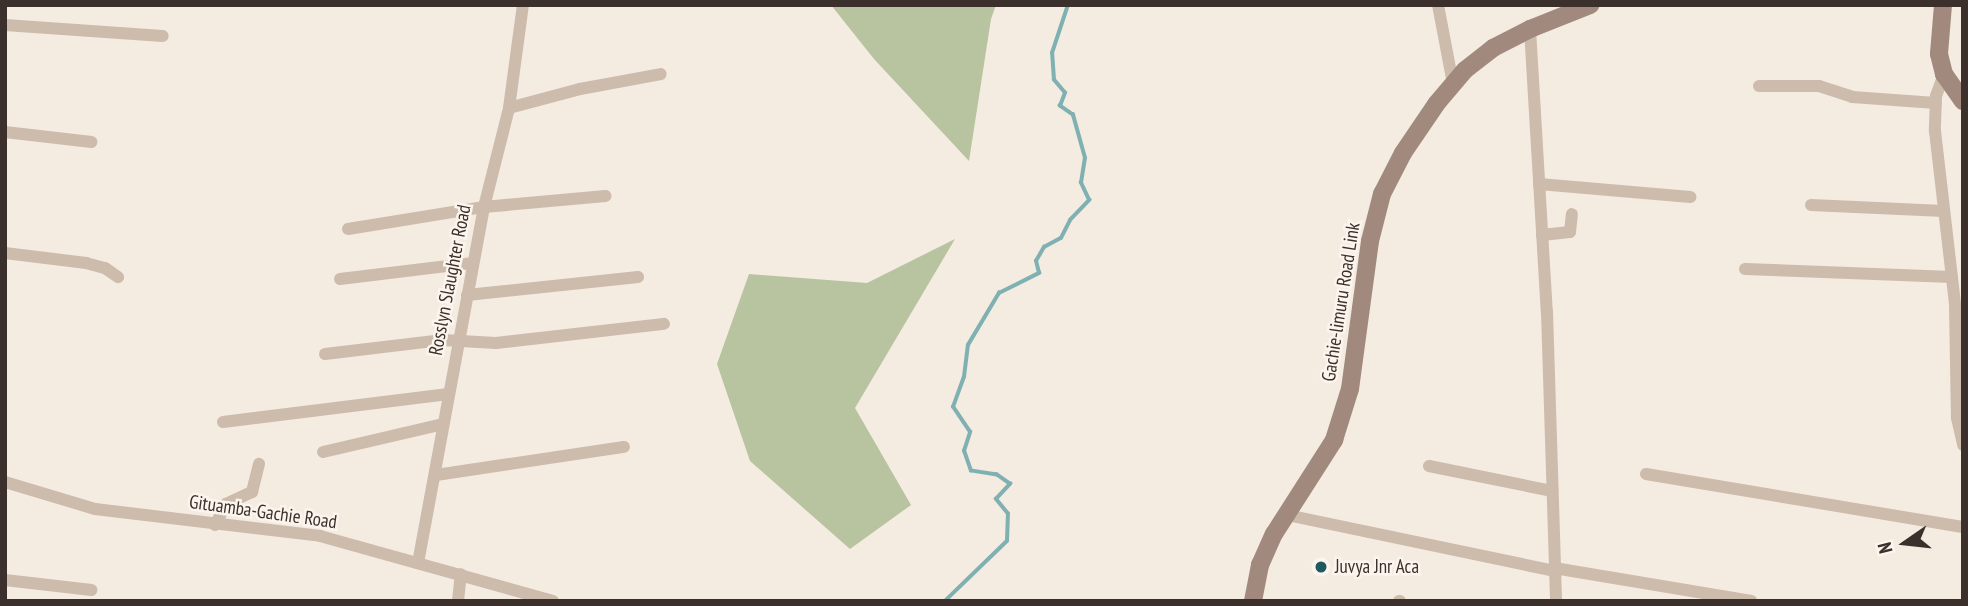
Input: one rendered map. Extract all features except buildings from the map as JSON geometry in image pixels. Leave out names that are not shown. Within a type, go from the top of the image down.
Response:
[{"type":"main road","name":"Gachie-limuru Road Link","points":[[1253,601],[1259,565],[1334,440],[1350,389],[1370,241],[1382,194],[1402,153],[1465,70],[1493,48],[1530,29],[1590,5]]},
{"type":"main road","points":[[1943,5],[1939,54],[1944,74],[1963,101]]},
{"type":"street","name":"Rosslyn Slaughter Road","points":[[418,563],[484,207],[509,108],[524,5]]},
{"type":"street","points":[[1438,5],[1454,84]]},
{"type":"street","points":[[5,25],[163,36]]},
{"type":"street","points":[[1530,29],[1542,235],[1556,601]]},
{"type":"street","points":[[509,108],[580,89],[661,74]]},
{"type":"street","points":[[1944,74],[1936,103],[1935,131],[1952,277],[1957,418],[1963,445]]},
{"type":"street","points":[[1759,86],[1819,86],[1852,97],[1936,103]]},
{"type":"street","points":[[5,132],[91,142]]},
{"type":"street","points":[[1539,184],[1690,197]]},
{"type":"street","points":[[348,229],[484,207],[606,196]]},
{"type":"street","points":[[1811,205],[1944,211]]},
{"type":"street","points":[[1542,235],[1570,232],[1572,214]]},
{"type":"street","points":[[5,253],[86,263],[104,268],[117,277]]},
{"type":"street","points":[[340,279],[473,263]]},
{"type":"street","points":[[1745,269],[1952,277]]},
{"type":"street","points":[[467,295],[638,277]]},
{"type":"street","points":[[326,354],[443,340],[457,343],[496,343],[664,324]]},
{"type":"street","points":[[223,422],[449,394]]},
{"type":"street","points":[[323,452],[443,425]]},
{"type":"street","points":[[436,475],[624,447]]},
{"type":"street","points":[[215,525],[226,504],[252,492],[259,464]]},
{"type":"street","points":[[1429,466],[1552,491]]},
{"type":"street","points":[[1646,474],[1963,527]]},
{"type":"street","name":"Gituamba-Gachie Road","points":[[5,482],[95,509],[320,537],[554,601]]},
{"type":"street","points":[[1287,515],[1554,570],[1751,601]]},
{"type":"street","points":[[458,601],[461,574]]},
{"type":"street","points":[[5,580],[91,590]]},
{"type":"green space","points":[[831,5],[996,5],[991,19],[969,161],[874,59]]},
{"type":"green space","points":[[955,239],[855,408],[911,505],[850,549],[750,461],[717,364],[749,274],[867,283]]},
{"type":"waterway","points":[[945,601],[1007,541],[1008,514],[996,499],[1010,484],[997,475],[971,471],[964,451],[970,432],[953,407],[964,377],[968,345],[999,293],[1039,273],[1036,261],[1044,247],[1061,238],[1070,220],[1089,200],[1081,183],[1085,158],[1073,115],[1060,106],[1065,93],[1054,80],[1052,53],[1068,5]]},
{"type":"place","name":"Juvya Jnr Aca","points":[[1321,567]]}]
